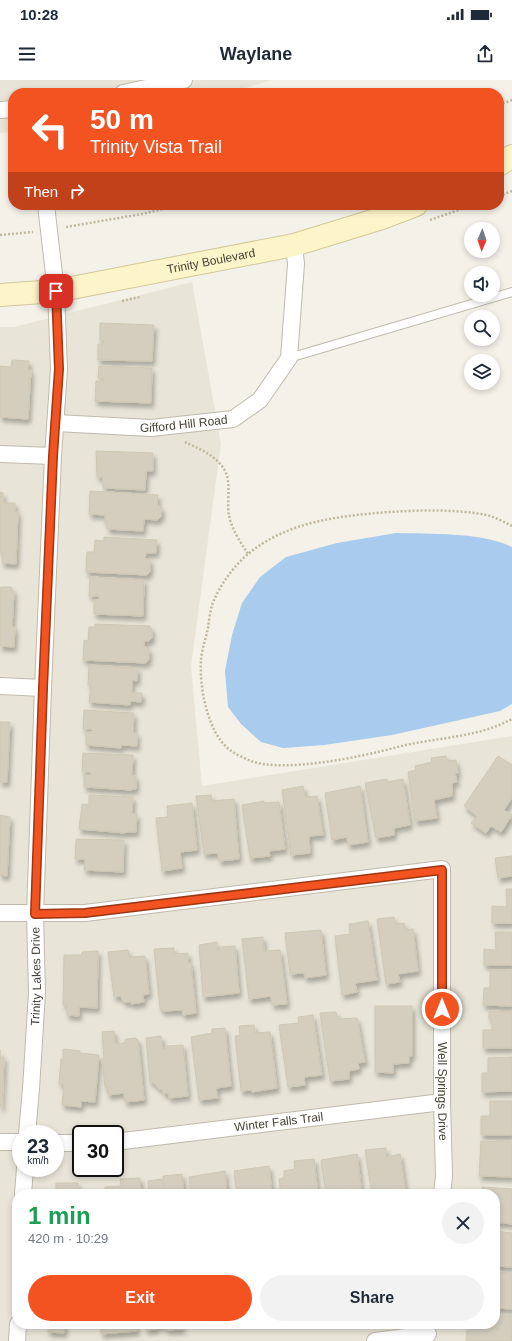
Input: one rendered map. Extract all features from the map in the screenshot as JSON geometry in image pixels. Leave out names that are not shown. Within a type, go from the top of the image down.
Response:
[{"type":"main road","name":"Trinity Boulevard","points":[[0,295],[56,291],[294,245],[382,218],[403,210]]},
{"type":"street","points":[[147,88],[184,80]]},
{"type":"street","name":"Trinity Lakes Drive","points":[[28,1125],[37,993],[35,914],[53,456],[59,369],[56,291],[47,210]]},
{"type":"street","points":[[289,358],[296,264],[294,245]]},
{"type":"street","name":"Gifford Hill Road","points":[[56,423],[151,428],[233,419],[260,400],[289,358]]},
{"type":"street","points":[[0,454],[53,456]]},
{"type":"street","points":[[0,686],[43,688]]},
{"type":"street","name":"Well Springs Drive","points":[[35,914],[85,913],[442,870],[442,1102],[444,1176],[443,1189]]},
{"type":"street","points":[[0,913],[35,914]]},
{"type":"street","name":"Winter Falls Trail","points":[[124,1141],[442,1102]]},
{"type":"street","points":[[0,1142],[12,1142]]},
{"type":"street","points":[[24,1189],[25,1177]]},
{"type":"street","points":[[17,1341],[18,1329]]},
{"type":"street","points":[[375,1341],[428,1333]]},
{"type":"lane","points":[[289,358],[512,292]]},
{"type":"path","points":[[0,235],[49,230],[159,210]]},
{"type":"path","points":[[181,440],[205,451],[220,464],[227,476],[229,516],[236,535],[248,554]]},
{"type":"path","points":[[512,526],[489,515],[443,510],[350,515],[313,522],[276,535],[248,554],[220,588],[212,606],[201,658],[201,687],[211,723],[218,737],[229,750],[251,761],[268,765],[285,766],[313,763],[378,752],[493,728],[512,719]]},
{"type":"shaded area","points":[[0,80],[273,80],[245,88],[8,88],[8,132],[0,133]]},
{"type":"shaded area","points":[[192,282],[221,444],[191,666],[202,786],[512,736],[512,1341],[0,1341],[0,327],[14,327]]},
{"type":"water","points":[[396,533],[471,536],[500,542],[512,547],[512,704],[500,711],[392,735],[324,745],[283,748],[261,742],[241,724],[228,707],[225,671],[232,635],[242,603],[260,577],[286,557],[337,543]]},
{"type":"building","points":[[100,323],[154,325],[152,361],[98,360],[98,344],[104,344],[104,341],[100,341]]},
{"type":"building","points":[[12,360],[29,361],[28,370],[31,370],[28,419],[0,417],[0,366],[11,367]]},
{"type":"building","points":[[99,366],[152,368],[151,403],[95,401],[96,381],[104,381],[104,379],[98,378]]},
{"type":"building","points":[[96,451],[153,453],[153,471],[146,471],[145,490],[103,488],[103,477],[97,477]]},
{"type":"building","points":[[90,491],[158,495],[157,504],[162,508],[161,517],[157,520],[144,519],[143,531],[107,529],[107,522],[104,522],[105,515],[89,514]]},
{"type":"building","points":[[0,492],[3,493],[3,503],[15,503],[15,511],[18,512],[16,564],[2,563],[3,553],[0,553]]},
{"type":"building","points":[[104,537],[157,540],[156,553],[146,553],[145,559],[150,559],[150,572],[147,575],[86,572],[87,552],[94,552],[95,540],[104,541]]},
{"type":"building","points":[[90,577],[144,580],[143,616],[94,614],[94,600],[99,600],[99,596],[89,596]]},
{"type":"building","points":[[1,587],[11,587],[14,593],[12,627],[15,627],[14,647],[0,646]]},
{"type":"building","points":[[95,624],[150,626],[152,630],[152,638],[149,641],[144,641],[144,647],[149,649],[149,659],[146,663],[83,660],[84,640],[88,641],[89,627],[95,627]]},
{"type":"building","points":[[89,665],[138,668],[137,681],[132,680],[132,693],[142,693],[141,702],[130,701],[130,705],[89,702],[91,685],[88,685]]},
{"type":"building","points":[[84,710],[134,713],[133,733],[137,733],[137,746],[121,745],[121,748],[86,745],[86,732],[92,732],[92,729],[83,729]]},
{"type":"building","points":[[0,722],[10,722],[7,782],[0,782]]},
{"type":"building","points":[[83,753],[133,755],[132,776],[136,776],[136,789],[84,787],[84,775],[91,775],[91,772],[82,772]]},
{"type":"building","points":[[446,756],[448,761],[456,760],[458,773],[455,773],[457,782],[452,783],[452,796],[434,800],[437,818],[415,821],[408,772],[416,770],[415,766],[432,762],[431,758]]},
{"type":"building","points":[[498,756],[512,765],[512,798],[504,810],[512,815],[501,832],[491,826],[486,833],[471,823],[477,816],[464,806]]},
{"type":"building","points":[[387,779],[387,782],[403,779],[410,825],[394,828],[394,835],[376,838],[365,783]]},
{"type":"building","points":[[303,786],[305,797],[317,796],[323,835],[309,836],[310,853],[291,855],[282,790]]},
{"type":"building","points":[[360,786],[368,842],[348,845],[347,837],[332,840],[325,793]]},
{"type":"building","points":[[89,795],[133,797],[132,814],[137,814],[136,832],[125,833],[79,829],[82,804],[89,805]]},
{"type":"building","points":[[211,795],[212,801],[234,799],[239,859],[219,861],[218,853],[204,854],[196,796]]},
{"type":"building","points":[[264,801],[264,803],[279,802],[285,849],[269,851],[270,856],[250,858],[242,805]]},
{"type":"building","points":[[192,803],[197,850],[180,852],[182,868],[162,871],[156,818],[168,817],[167,806]]},
{"type":"building","points":[[0,815],[10,817],[7,876],[0,875]]},
{"type":"building","points":[[76,839],[124,840],[123,872],[84,870],[85,859],[75,859]]},
{"type":"building","points":[[512,856],[512,876],[498,878],[495,858]]},
{"type":"building","points":[[506,889],[512,889],[512,923],[492,923],[492,906],[507,907]]},
{"type":"building","points":[[394,917],[395,924],[404,923],[405,930],[413,929],[418,971],[398,974],[400,982],[386,984],[377,919]]},
{"type":"building","points":[[368,921],[377,980],[355,983],[357,992],[342,995],[335,936],[350,934],[349,924]]},
{"type":"building","points":[[321,930],[326,975],[305,978],[304,973],[290,974],[285,933]]},
{"type":"building","points":[[495,932],[512,932],[512,965],[484,965],[484,949],[496,950]]},
{"type":"building","points":[[263,937],[264,951],[280,950],[287,1004],[272,1005],[271,996],[249,999],[242,939]]},
{"type":"building","points":[[217,942],[217,950],[222,950],[222,947],[235,946],[239,993],[203,997],[199,945]]},
{"type":"building","points":[[174,948],[174,954],[188,953],[188,963],[191,963],[196,1013],[183,1015],[182,1010],[163,1011],[160,1008],[154,949]]},
{"type":"building","points":[[128,950],[129,957],[145,956],[149,994],[143,995],[144,1002],[131,1004],[131,1002],[124,1002],[121,996],[114,997],[108,952]]},
{"type":"building","points":[[98,951],[97,1008],[79,1007],[79,1016],[67,1015],[67,1005],[63,1005],[64,955],[82,955],[82,952]]},
{"type":"building","points":[[490,970],[512,970],[512,1006],[483,1005],[484,988],[490,988]]},
{"type":"building","points":[[375,1006],[412,1006],[412,1056],[409,1056],[409,1063],[393,1064],[393,1073],[375,1072]]},
{"type":"building","points":[[489,1011],[512,1012],[512,1048],[483,1048],[483,1030],[492,1030],[492,1019],[489,1019]]},
{"type":"building","points":[[336,1012],[338,1019],[357,1018],[365,1062],[358,1063],[359,1069],[349,1071],[349,1079],[330,1081],[320,1013]]},
{"type":"building","points":[[313,1015],[322,1075],[304,1077],[305,1085],[288,1087],[279,1025],[299,1023],[298,1017]]},
{"type":"building","points":[[254,1025],[255,1033],[270,1032],[277,1088],[252,1092],[252,1090],[241,1091],[235,1036],[240,1035],[239,1026]]},
{"type":"building","points":[[225,1028],[231,1086],[216,1088],[218,1098],[199,1100],[191,1037],[212,1033],[212,1029]]},
{"type":"building","points":[[114,1031],[115,1044],[124,1043],[126,1039],[135,1038],[138,1040],[144,1100],[125,1102],[124,1093],[108,1095],[107,1087],[105,1087],[102,1059],[104,1059],[102,1032]]},
{"type":"building","points":[[161,1036],[163,1049],[167,1048],[167,1046],[183,1045],[188,1096],[169,1098],[168,1093],[163,1094],[163,1089],[160,1089],[154,1084],[154,1082],[150,1082],[146,1038]]},
{"type":"building","points":[[63,1049],[99,1055],[95,1102],[81,1101],[81,1107],[62,1105],[64,1084],[59,1084]]},
{"type":"building","points":[[0,1057],[4,1057],[2,1107],[0,1107]]},
{"type":"building","points":[[512,1057],[512,1091],[482,1092],[482,1073],[488,1073],[488,1058]]},
{"type":"building","points":[[490,1101],[512,1101],[512,1135],[481,1135],[481,1116],[490,1116]]},
{"type":"building","points":[[481,1141],[512,1142],[512,1177],[479,1176]]},
{"type":"building","points":[[386,1148],[386,1157],[400,1154],[405,1189],[371,1189],[365,1150]]},
{"type":"building","points":[[357,1154],[361,1189],[325,1189],[321,1160]]},
{"type":"building","points":[[314,1159],[317,1189],[280,1189],[279,1179],[284,1178],[284,1171],[295,1169],[294,1161]]},
{"type":"building","points":[[269,1166],[271,1189],[236,1189],[234,1171]]},
{"type":"building","points":[[225,1171],[227,1189],[190,1189],[189,1177]]},
{"type":"building","points":[[182,1174],[184,1189],[149,1189],[148,1181],[162,1179],[164,1185],[163,1176]]},
{"type":"building","points":[[140,1178],[141,1189],[105,1189],[105,1187],[121,1186],[120,1179]]},
{"type":"building","points":[[56,1183],[78,1183],[78,1189],[56,1189]]},
{"type":"building","points":[[482,1187],[512,1189],[512,1224],[500,1223],[500,1189],[482,1189]]},
{"type":"building","points":[[500,1232],[512,1233],[512,1267],[500,1266]]},
{"type":"building","points":[[500,1272],[512,1273],[512,1309],[500,1308]]},
{"type":"building","points":[[500,1315],[512,1316],[512,1341],[466,1341],[467,1332],[469,1332],[469,1329],[500,1329]]},
{"type":"building","points":[[48,1329],[64,1329],[64,1333],[48,1332]]},
{"type":"building","points":[[101,1329],[137,1329],[137,1331],[101,1334]]},
{"type":"route","points":[[56,291],[59,369],[53,456],[35,914],[85,913],[442,870],[442,1009]]}]
